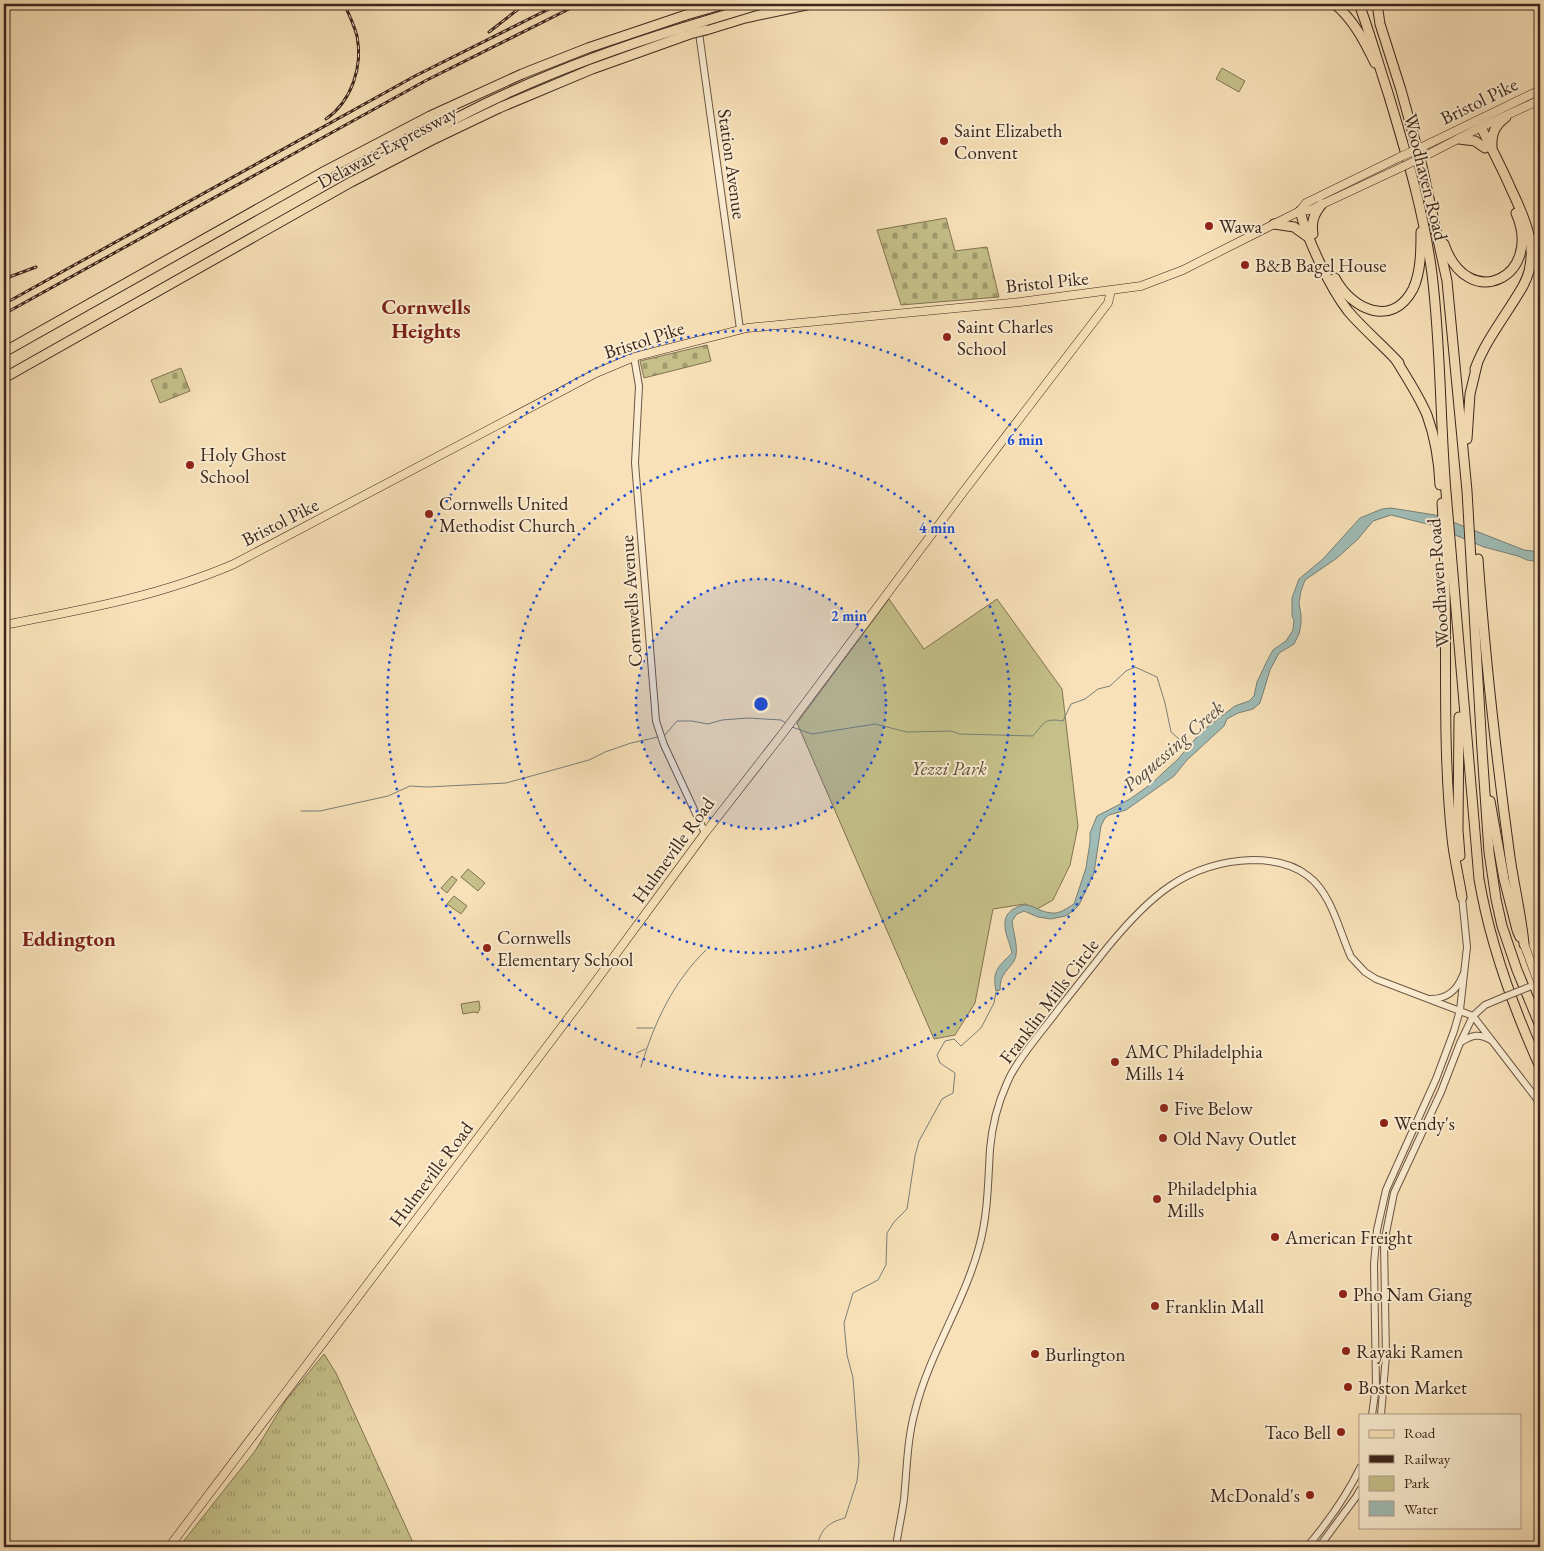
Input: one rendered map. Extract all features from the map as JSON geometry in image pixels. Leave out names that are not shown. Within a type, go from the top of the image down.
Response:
[{"type":"highway","name":"Delaware Expressway","points":[[4,352],[325,171],[421,120],[522,74],[588,48],[724,4]]},
{"type":"highway","points":[[4,378],[268,229],[296,207],[459,116],[558,71],[688,30],[761,4]]},
{"type":"highway","points":[[688,30],[706,30],[745,18],[811,4]]},
{"type":"highway","points":[[1335,4],[1352,22],[1365,40],[1387,92]]},
{"type":"highway","points":[[1359,4],[1377,53],[1387,92]]},
{"type":"highway","points":[[1365,4],[1411,124]]},
{"type":"highway","points":[[1377,4],[1380,24],[1411,124]]},
{"type":"highway","name":"Woodhaven Road","points":[[1387,92],[1405,148],[1420,209],[1428,251],[1436,318],[1447,536],[1479,879],[1484,910],[1500,967],[1540,1068]]},
{"type":"highway","points":[[1431,206],[1450,260],[1463,274],[1474,280],[1486,282],[1499,279],[1511,272],[1521,255],[1522,230],[1518,216],[1489,148],[1494,129],[1506,117]]},
{"type":"highway","name":"Woodhaven Road","points":[[1411,124],[1431,206],[1449,298],[1473,527],[1482,750],[1490,852],[1496,899],[1502,926],[1517,970],[1540,1026]]},
{"type":"highway","points":[[1468,490],[1465,423],[1468,396],[1477,365],[1490,338],[1525,281],[1531,256],[1527,222],[1478,126]]},
{"type":"highway","points":[[1459,139],[1471,139],[1489,148]]},
{"type":"highway","points":[[1322,204],[1312,220],[1311,235],[1346,296],[1364,309],[1376,311],[1398,306],[1413,289],[1420,248],[1420,209]]},
{"type":"highway","points":[[1300,211],[1333,288],[1344,305],[1415,383],[1431,417],[1437,438],[1446,492]]},
{"type":"highway","points":[[1274,224],[1294,227],[1311,235]]},
{"type":"highway","points":[[1396,360],[1427,416],[1435,446],[1446,518]]},
{"type":"highway","points":[[1473,527],[1467,440],[1470,402],[1477,365]]},
{"type":"highway","points":[[1447,536],[1448,786],[1452,839],[1462,898]]},
{"type":"highway","points":[[1474,546],[1509,851],[1524,944]]},
{"type":"highway","points":[[1459,652],[1458,830],[1462,898]]},
{"type":"highway","points":[[1482,750],[1504,878],[1517,930],[1524,944]]},
{"type":"main road","name":"Bristol Pike","points":[[4,625],[134,598],[190,582],[224,569],[596,373],[634,357],[740,329],[1020,302],[1111,291],[1140,286],[1166,278],[1300,211],[1310,210],[1459,139],[1540,90]]},
{"type":"main road","name":"Bristol Pike","points":[[1300,211],[1306,203],[1422,146],[1506,117],[1540,100]]},
{"type":"main road","name":"Hulmeville Road","points":[[169,1547],[582,1000],[705,833],[1108,304],[1111,291]]},
{"type":"main road","points":[[1524,944],[1540,984]]},
{"type":"street","name":"Station Avenue","points":[[695,4],[740,329]]},
{"type":"street","name":"Cornwells Avenue","points":[[634,357],[639,386],[635,463],[655,711],[661,737],[705,833]]},
{"type":"street","name":"Franklin Mills Circle","points":[[896,1547],[904,1498],[907,1452],[915,1410],[947,1325],[971,1274],[980,1245],[985,1221],[992,1134],[1008,1080],[1077,985],[1128,922],[1158,893],[1176,881],[1211,867],[1241,861],[1266,860],[1290,865],[1308,876],[1320,888],[1329,904],[1351,958],[1357,965],[1376,979],[1387,984],[1473,1016]]},
{"type":"street","points":[[1372,1414],[1376,1386],[1374,1264],[1377,1230],[1385,1194],[1436,1079],[1460,1010],[1467,947],[1462,898]]},
{"type":"street","points":[[1427,999],[1442,998],[1454,990],[1462,977],[1466,964]]},
{"type":"street","points":[[1381,1414],[1386,1356],[1384,1243],[1394,1193],[1441,1092],[1460,1043],[1473,1016],[1485,1005],[1540,984]]},
{"type":"street","points":[[1473,1016],[1540,1103]]},
{"type":"street","points":[[1460,1043],[1469,1037],[1477,1035],[1493,1041]]},
{"type":"street","points":[[1307,1547],[1345,1497],[1359,1470]]},
{"type":"street","points":[[1319,1547],[1359,1492]]},
{"type":"green space","points":[[1222,68],[1245,81],[1239,92],[1216,79]]},
{"type":"green space","points":[[946,218],[955,251],[987,247],[999,297],[901,305],[877,230]]},
{"type":"green space","points":[[707,345],[711,361],[644,378],[640,361]]},
{"type":"green space","points":[[181,368],[190,391],[160,403],[151,380]]},
{"type":"green space","name":"Yezzi Park","points":[[889,599],[924,649],[997,599],[1062,689],[1078,826],[1070,865],[1053,900],[1037,909],[1025,904],[993,909],[975,1003],[955,1035],[934,1039],[797,723]]},
{"type":"green space","points":[[468,869],[485,883],[478,891],[461,877]]},
{"type":"green space","points":[[452,876],[457,880],[447,893],[441,888]]},
{"type":"green space","points":[[454,896],[467,906],[461,914],[447,904]]},
{"type":"green space","points":[[479,1001],[480,1008],[478,1013],[463,1014],[461,1004]]},
{"type":"green space","points":[[324,1354],[336,1373],[415,1547],[179,1547],[255,1451],[286,1400]]},
{"type":"water","points":[[1391,508],[1435,515],[1524,550],[1540,552],[1540,562],[1484,547],[1431,525],[1391,515],[1373,521],[1358,539],[1337,558],[1305,580],[1299,603],[1301,624],[1299,634],[1294,644],[1279,653],[1270,670],[1260,703],[1253,709],[1238,713],[1227,719],[1224,726],[1187,760],[1174,776],[1126,810],[1105,818],[1101,826],[1094,873],[1079,905],[1065,916],[1051,919],[1038,917],[1024,911],[1017,914],[1012,921],[1016,957],[1002,977],[1000,990],[996,991],[995,979],[997,970],[1012,953],[1005,926],[1008,914],[1023,905],[1046,912],[1058,913],[1074,904],[1086,868],[1090,833],[1097,816],[1130,799],[1151,784],[1178,759],[1202,731],[1235,706],[1249,701],[1254,696],[1257,682],[1273,650],[1286,641],[1293,630],[1292,598],[1299,579],[1323,559],[1360,518],[1382,509]]},
{"type":"waterway","points":[[792,727],[812,734],[875,724],[907,732],[951,731],[960,734],[1033,736],[1045,722],[1052,720],[1063,721],[1071,704],[1085,699],[1098,689],[1110,686],[1126,671],[1135,667],[1157,677],[1171,732],[1188,747]]},
{"type":"waterway","points":[[664,736],[677,721],[708,724],[722,720],[748,718],[781,720],[786,723]]},
{"type":"waterway","points":[[301,811],[320,811],[388,796],[410,786],[427,787],[506,783],[589,760],[631,743],[658,737]]},
{"type":"waterway","points":[[641,1067],[652,1035],[674,989],[694,962],[706,950]]},
{"type":"waterway","name":"Poquessing Creek","points":[[817,1547],[823,1531],[834,1522],[845,1518],[857,1481],[859,1461],[853,1378],[847,1355],[844,1323],[853,1293],[878,1280],[886,1265],[887,1233],[894,1222],[907,1209],[919,1141],[942,1099],[953,1093],[955,1073],[940,1063],[937,1055],[945,1041],[954,1039],[961,1046],[981,1028],[994,1003],[996,992]]},
{"type":"waterway","points":[[637,1028],[653,1028]]},
{"type":"waterway","points":[[637,1053],[645,1049]]},
{"type":"waterway","points":[[713,1547],[751,1547]]},
{"type":"railway","points":[[326,119],[343,103],[354,82],[357,71],[357,36],[344,4]]},
{"type":"railway","points":[[489,32],[525,4]]},
{"type":"railway","points":[[4,304],[415,76],[559,4]]},
{"type":"railway","points":[[4,314],[425,81],[579,4]]},
{"type":"railway","points":[[4,279],[36,267]]},
{"type":"place","name":"Saint Elizabeth Convent","points":[[944,141]]},
{"type":"place","name":"Wawa","points":[[1209,226]]},
{"type":"place","name":"B&B Bagel House","points":[[1245,265]]},
{"type":"place","name":"Saint Charles School","points":[[947,337]]},
{"type":"place","name":"Holy Ghost School","points":[[190,465]]},
{"type":"place","name":"Cornwells United Methodist Church","points":[[429,514]]},
{"type":"place","name":"Cornwells Elementary School","points":[[487,948]]},
{"type":"place","name":"AMC Philadelphia Mills 14","points":[[1115,1062]]},
{"type":"place","name":"Five Below","points":[[1164,1108]]},
{"type":"place","name":"Wendy's","points":[[1384,1123]]},
{"type":"place","name":"Old Navy Outlet","points":[[1163,1138]]},
{"type":"place","name":"Philadelphia Mills","points":[[1157,1199]]},
{"type":"place","name":"American Freight","points":[[1275,1237]]},
{"type":"place","name":"Pho Nam Giang","points":[[1343,1294]]},
{"type":"place","name":"Franklin Mall","points":[[1155,1306]]},
{"type":"place","name":"Rayaki Ramen","points":[[1346,1351]]},
{"type":"place","name":"Burlington","points":[[1035,1354]]},
{"type":"place","name":"Boston Market","points":[[1348,1387]]},
{"type":"place","name":"Taco Bell","points":[[1341,1432]]},
{"type":"place","name":"McDonald's","points":[[1310,1495]]},
{"type":"district","name":"Cornwells Heights","points":[[426,318]]},
{"type":"district","name":"Eddington","points":[[69,938]]}]
